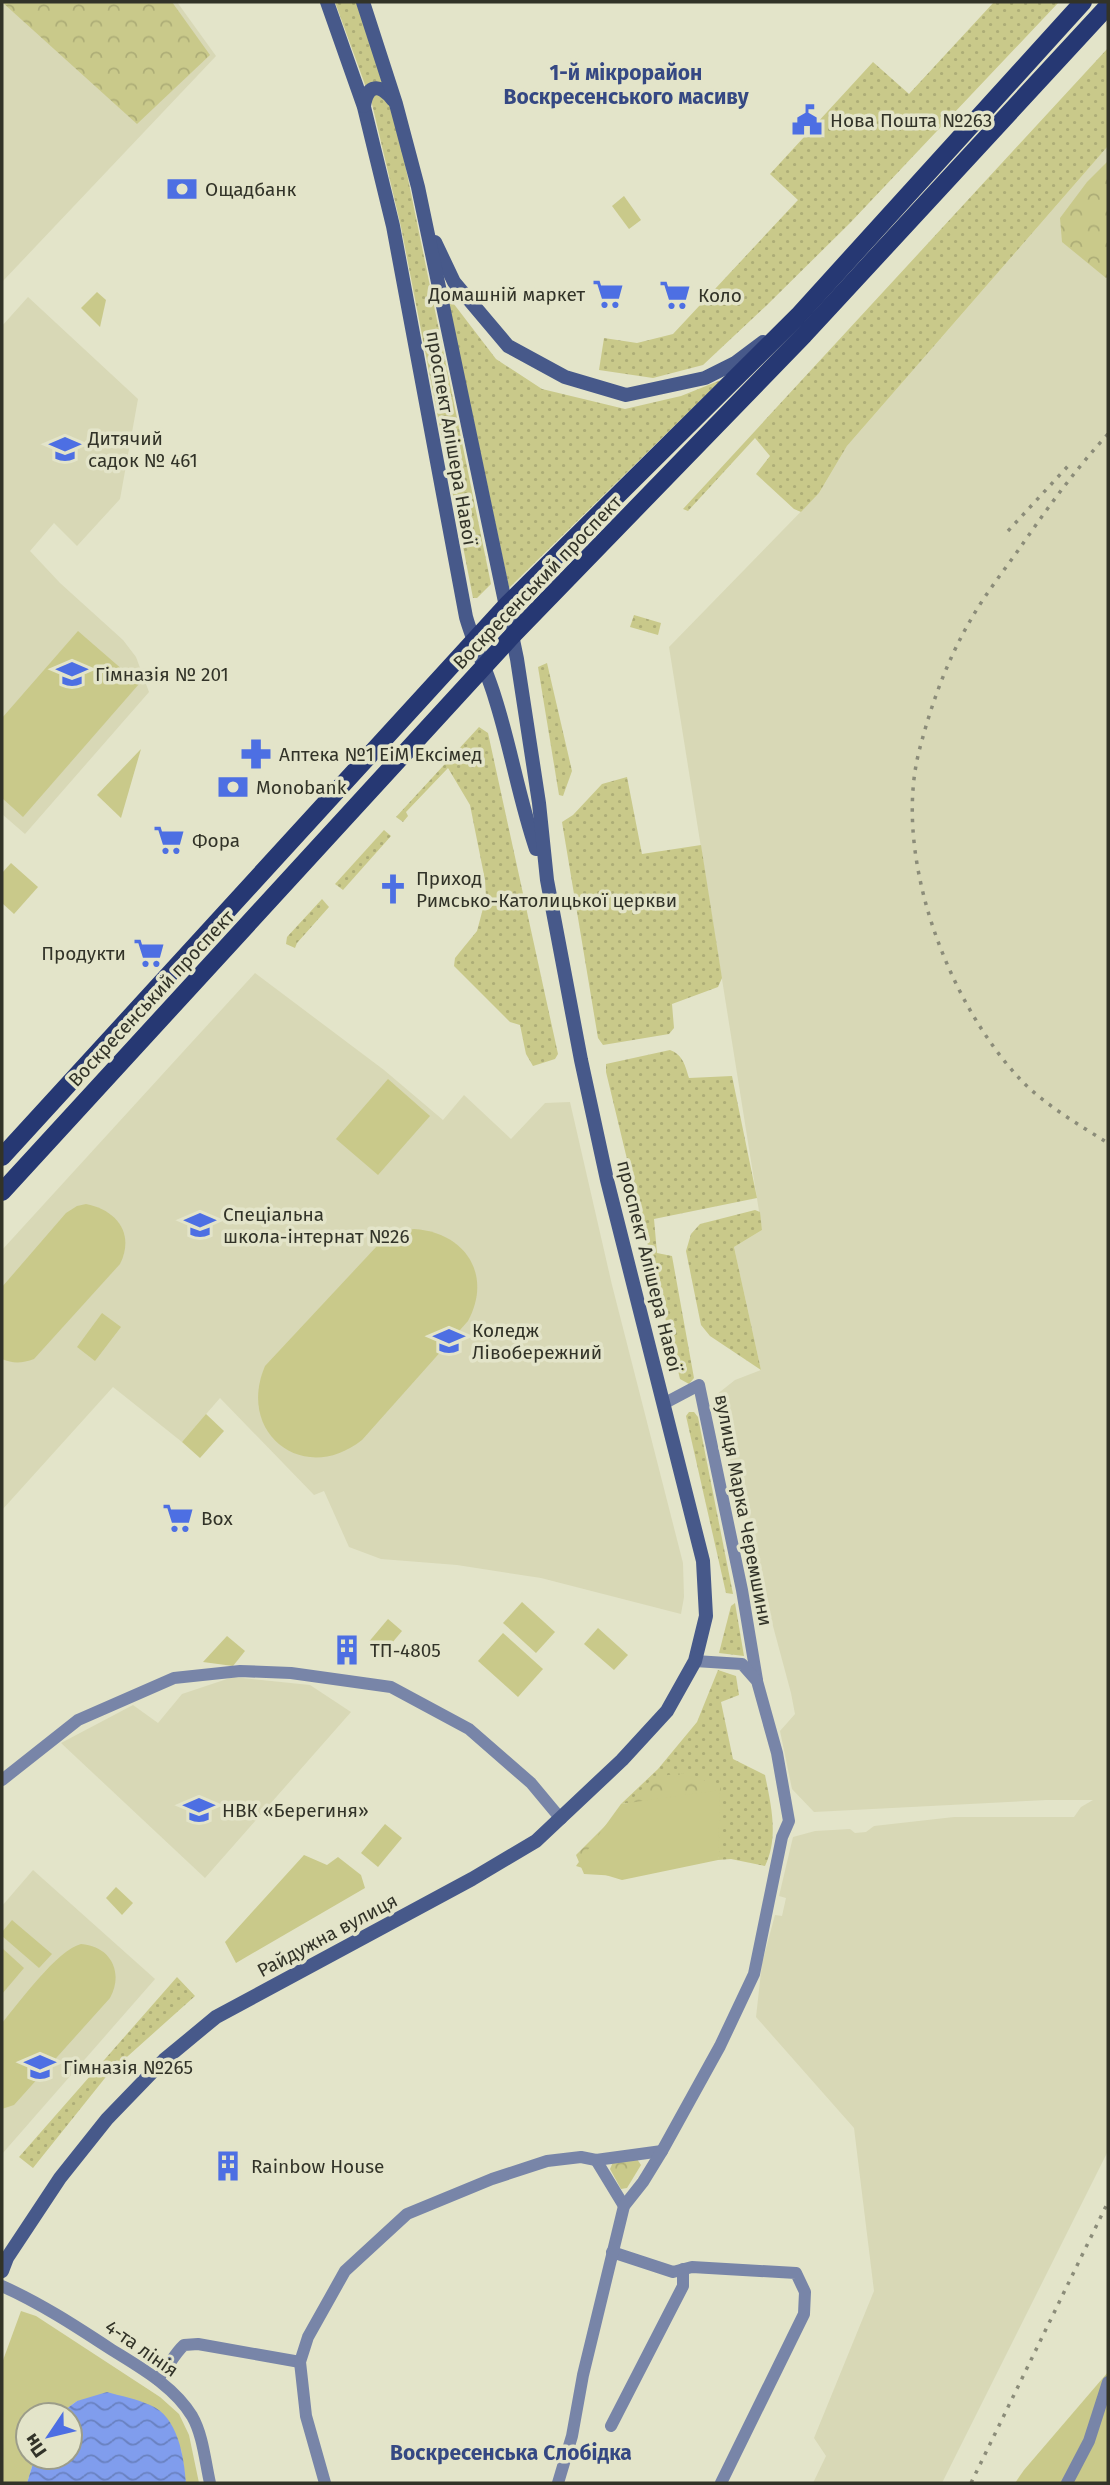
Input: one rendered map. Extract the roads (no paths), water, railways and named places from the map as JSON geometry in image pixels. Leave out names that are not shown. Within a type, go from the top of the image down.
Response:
[{"type":"main road","name":"Воскресенський проспект","points":[[2,1157],[505,607],[798,316],[1083,2]]},
{"type":"main road","name":"Воскресенський проспект","points":[[2,1192],[512,636],[804,335],[1108,6]]},
{"type":"street","name":"проспект Алішера Навої","points":[[327,2],[364,107],[393,226],[466,617],[473,643],[495,697],[522,808],[547,880]]},
{"type":"street","name":"проспект Алішера Навої","points":[[363,2],[396,104],[424,220],[512,636],[539,803],[547,880],[581,1060],[704,1561],[706,1616],[695,1661]]},
{"type":"street","points":[[364,107],[366,95],[377,88],[387,93],[396,104]]},
{"type":"street","points":[[424,220],[454,282],[508,346],[565,377],[626,395],[705,378],[735,363],[798,316]]},
{"type":"street","name":"вулиця Марка Черемшини","points":[[558,2483],[572,2436],[583,2375],[624,2206],[662,2151],[720,2046],[754,1974],[782,1837],[789,1821],[777,1753],[757,1681],[742,1590],[699,1385],[665,1402]]},
{"type":"street","points":[[695,1661],[742,1664],[757,1681]]},
{"type":"street","name":"Райдужна вулиця","points":[[2,2271],[7,2258],[60,2178],[107,2119],[164,2060],[216,2017],[472,1879],[536,1841],[667,1712],[695,1661]]},
{"type":"street","points":[[2,1780],[78,1720],[174,1678],[240,1671],[291,1673],[391,1687],[469,1729],[531,1783],[561,1819]]},
{"type":"street","points":[[325,2483],[306,2416],[300,2362],[308,2337],[345,2271],[407,2214],[492,2179],[547,2161],[581,2157],[596,2160],[662,2151]]},
{"type":"street","points":[[596,2160],[624,2206]]},
{"type":"street","points":[[612,2252],[673,2272],[692,2267],[796,2273],[805,2292],[804,2314],[721,2483]]},
{"type":"street","points":[[611,2426],[683,2286],[683,2269]]},
{"type":"street","name":"4-та лінія","points":[[2,2286],[60,2316],[169,2389],[191,2414],[198,2429],[210,2483]]},
{"type":"street","points":[[157,2379],[173,2363],[177,2352],[184,2345],[198,2344],[300,2362]]},
{"type":"street","points":[[1067,2483],[1089,2441],[1108,2382]]},
{"type":"street","points":[[1096,2418],[1108,2425]]},
{"type":"water","points":[[107,2392],[160,2410],[178,2438],[186,2483],[27,2483],[31,2471],[84,2471],[84,2401],[77,2401]]},
{"type":"railway","points":[[1108,434],[1064,486],[996,581],[962,635],[936,697],[921,744],[913,786],[913,830],[919,875],[931,921],[948,966],[969,1007],[993,1045],[1028,1087],[1061,1113],[1108,1143]]},
{"type":"railway","points":[[1008,531],[1068,466]]},
{"type":"railway","points":[[971,2483],[1108,2202]]},
{"type":"place","name":"Нова Пошта №263","points":[[807,120]]},
{"type":"place","name":"Ощадбанк","points":[[182,189]]},
{"type":"place","name":"Домашній маркет","points":[[608,294]]},
{"type":"place","name":"Коло","points":[[675,295]]},
{"type":"place","name":"Дитячий садок № 461","points":[[65,449]]},
{"type":"place","name":"Гімназія № 201","points":[[72,674]]},
{"type":"place","name":"Аптека №1 EiM Ексімед","points":[[256,754]]},
{"type":"place","name":"Monobank","points":[[233,787]]},
{"type":"place","name":"Фора","points":[[169,840]]},
{"type":"place","name":"Приход Римсько-Католицької церкви","points":[[393,889]]},
{"type":"place","name":"Продукти","points":[[149,953]]},
{"type":"place","name":"Спеціальна школа-інтернат №26","points":[[200,1225]]},
{"type":"place","name":"Коледж Лівобережний","points":[[449,1341]]},
{"type":"place","name":"Box","points":[[178,1518]]},
{"type":"place","name":"ТП-4805","points":[[347,1650]]},
{"type":"place","name":"НВК «Берегиня»","points":[[199,1810]]},
{"type":"place","name":"Гімназія №265","points":[[40,2067]]},
{"type":"place","name":"Rainbow House","points":[[228,2166]]},
{"type":"district","name":"1-й мікрорайон Воскресенського масиву","points":[[626,85]]},
{"type":"district","name":"Воскресенська Слобідка","points":[[511,2453]]}]
